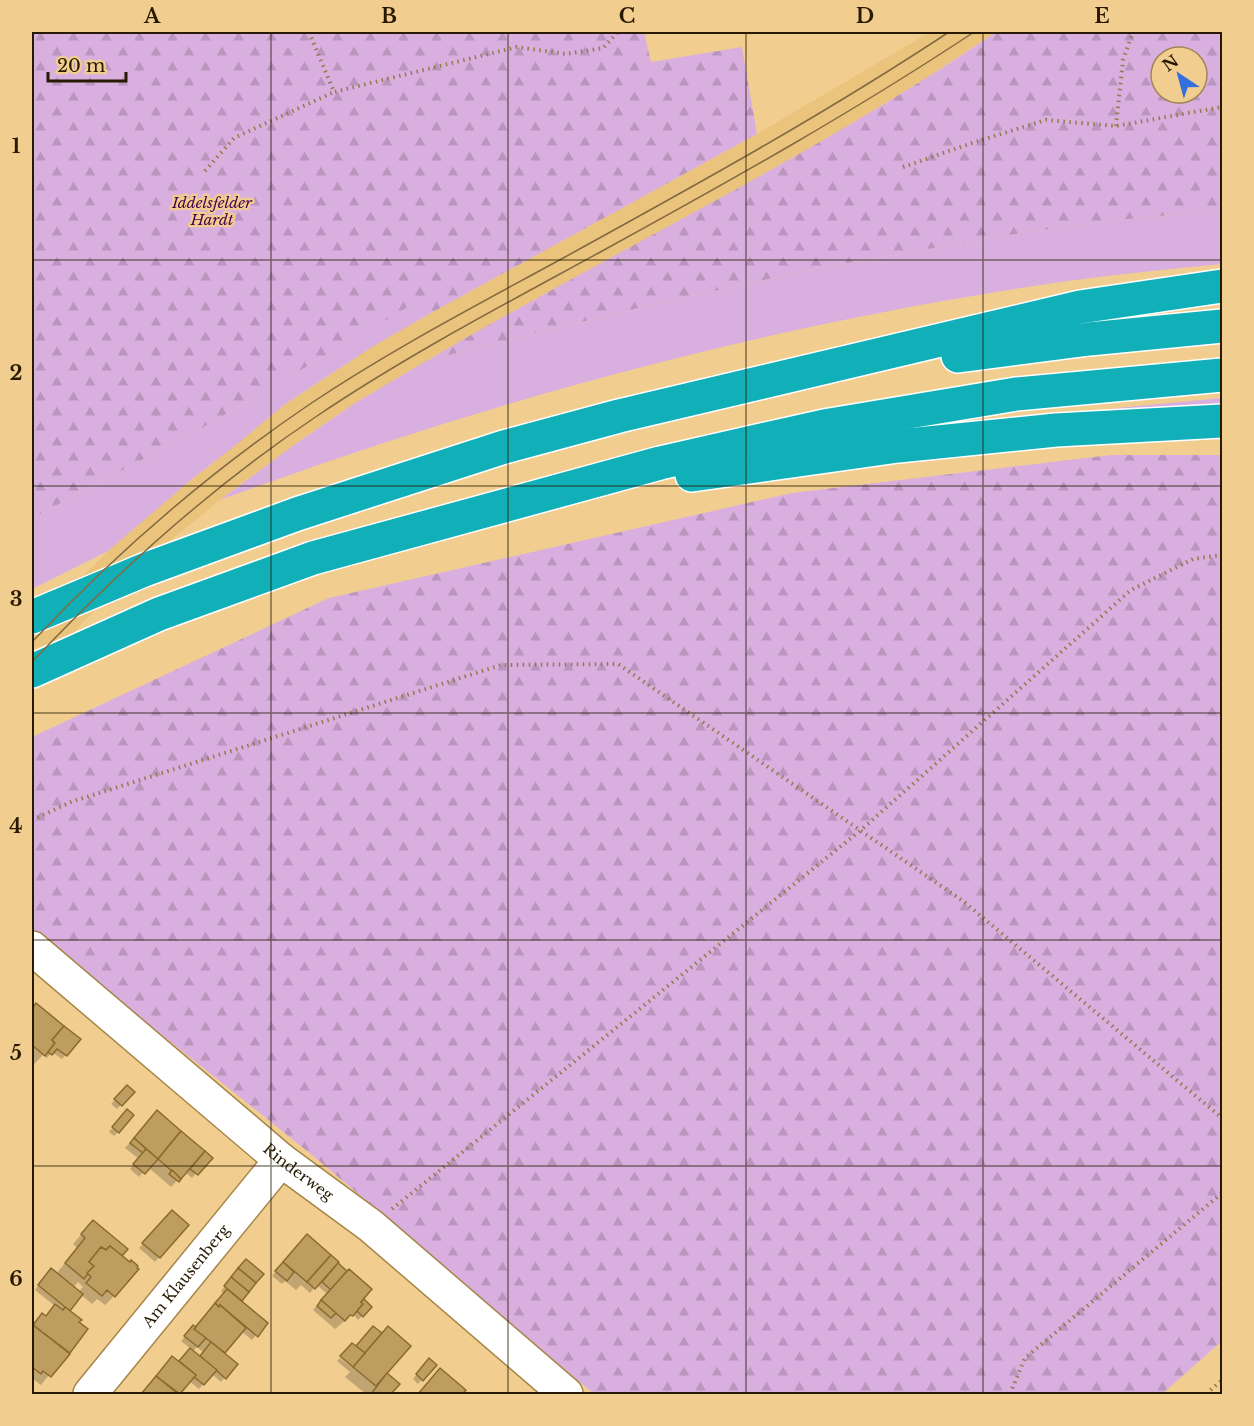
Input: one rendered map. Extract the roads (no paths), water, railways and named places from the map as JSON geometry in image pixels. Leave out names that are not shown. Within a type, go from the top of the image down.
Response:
[{"type":"highway","points":[[32,616],[144,570],[297,514],[504,447],[619,416],[1080,308],[1222,285]]},
{"type":"highway","points":[[760,384],[1089,339],[1222,326]]},
{"type":"highway","points":[[32,671],[159,614],[313,558],[660,463],[735,445],[916,410],[1016,394],[1222,375]]},
{"type":"highway","points":[[547,495],[898,446],[1056,430],[1222,421]]},
{"type":"street","name":"Rinderweg","points":[[33,953],[281,1160],[371,1226],[566,1395]]},
{"type":"street","name":"Am Klausenberg","points":[[90,1395],[281,1160]]},
{"type":"tram line","points":[[32,642],[130,546],[199,486],[310,404],[372,364],[760,148],[855,92],[949,32]]},
{"type":"tram line","points":[[32,662],[98,595],[168,531],[240,471],[317,416],[387,371],[792,145],[884,90],[974,32]]},
{"type":"park label","name":"Iddelsfelder Hardt","points":[[212,212]]}]
